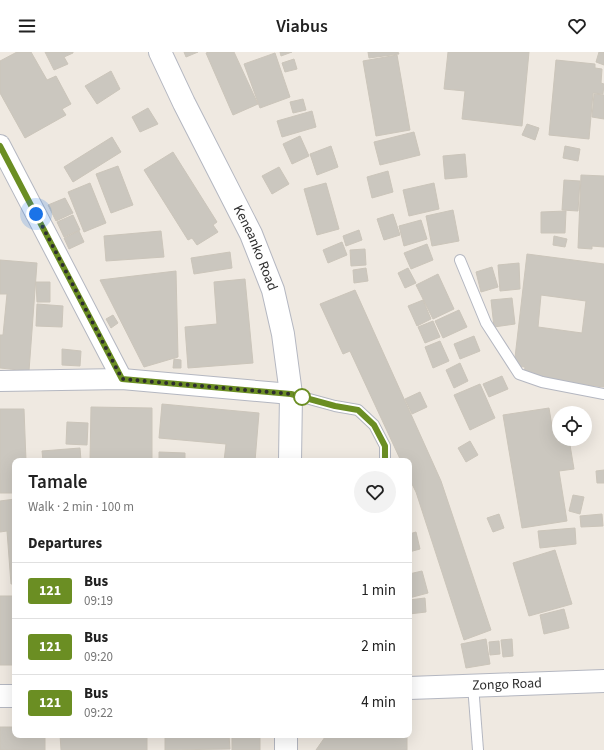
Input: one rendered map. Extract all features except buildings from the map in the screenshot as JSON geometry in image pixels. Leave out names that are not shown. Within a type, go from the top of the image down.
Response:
[{"type":"street","name":"Keneanko Road","points":[[160,52],[184,103],[251,234],[273,290],[283,334],[291,394],[290,458]]},
{"type":"street","points":[[0,146],[122,379]]},
{"type":"street","points":[[0,381],[122,379],[291,394]]},
{"type":"street","name":"Zongo Road","points":[[412,688],[604,681]]},
{"type":"street","points":[[0,696],[12,696]]},
{"type":"street","points":[[286,738],[286,750]]},
{"type":"lane","points":[[460,260],[486,323],[519,374],[542,382],[604,394]]},
{"type":"lane","points":[[291,394],[335,406],[358,410],[374,425],[385,446],[385,458]]},
{"type":"lane","points":[[473,686],[478,750]]},
{"type":"bus line","name":"121","points":[[0,146],[122,379],[291,394],[335,406],[358,410],[374,425],[385,446],[385,458]]},
{"type":"route","points":[[36,214],[122,379],[291,394],[306,398],[302,397]]}]
